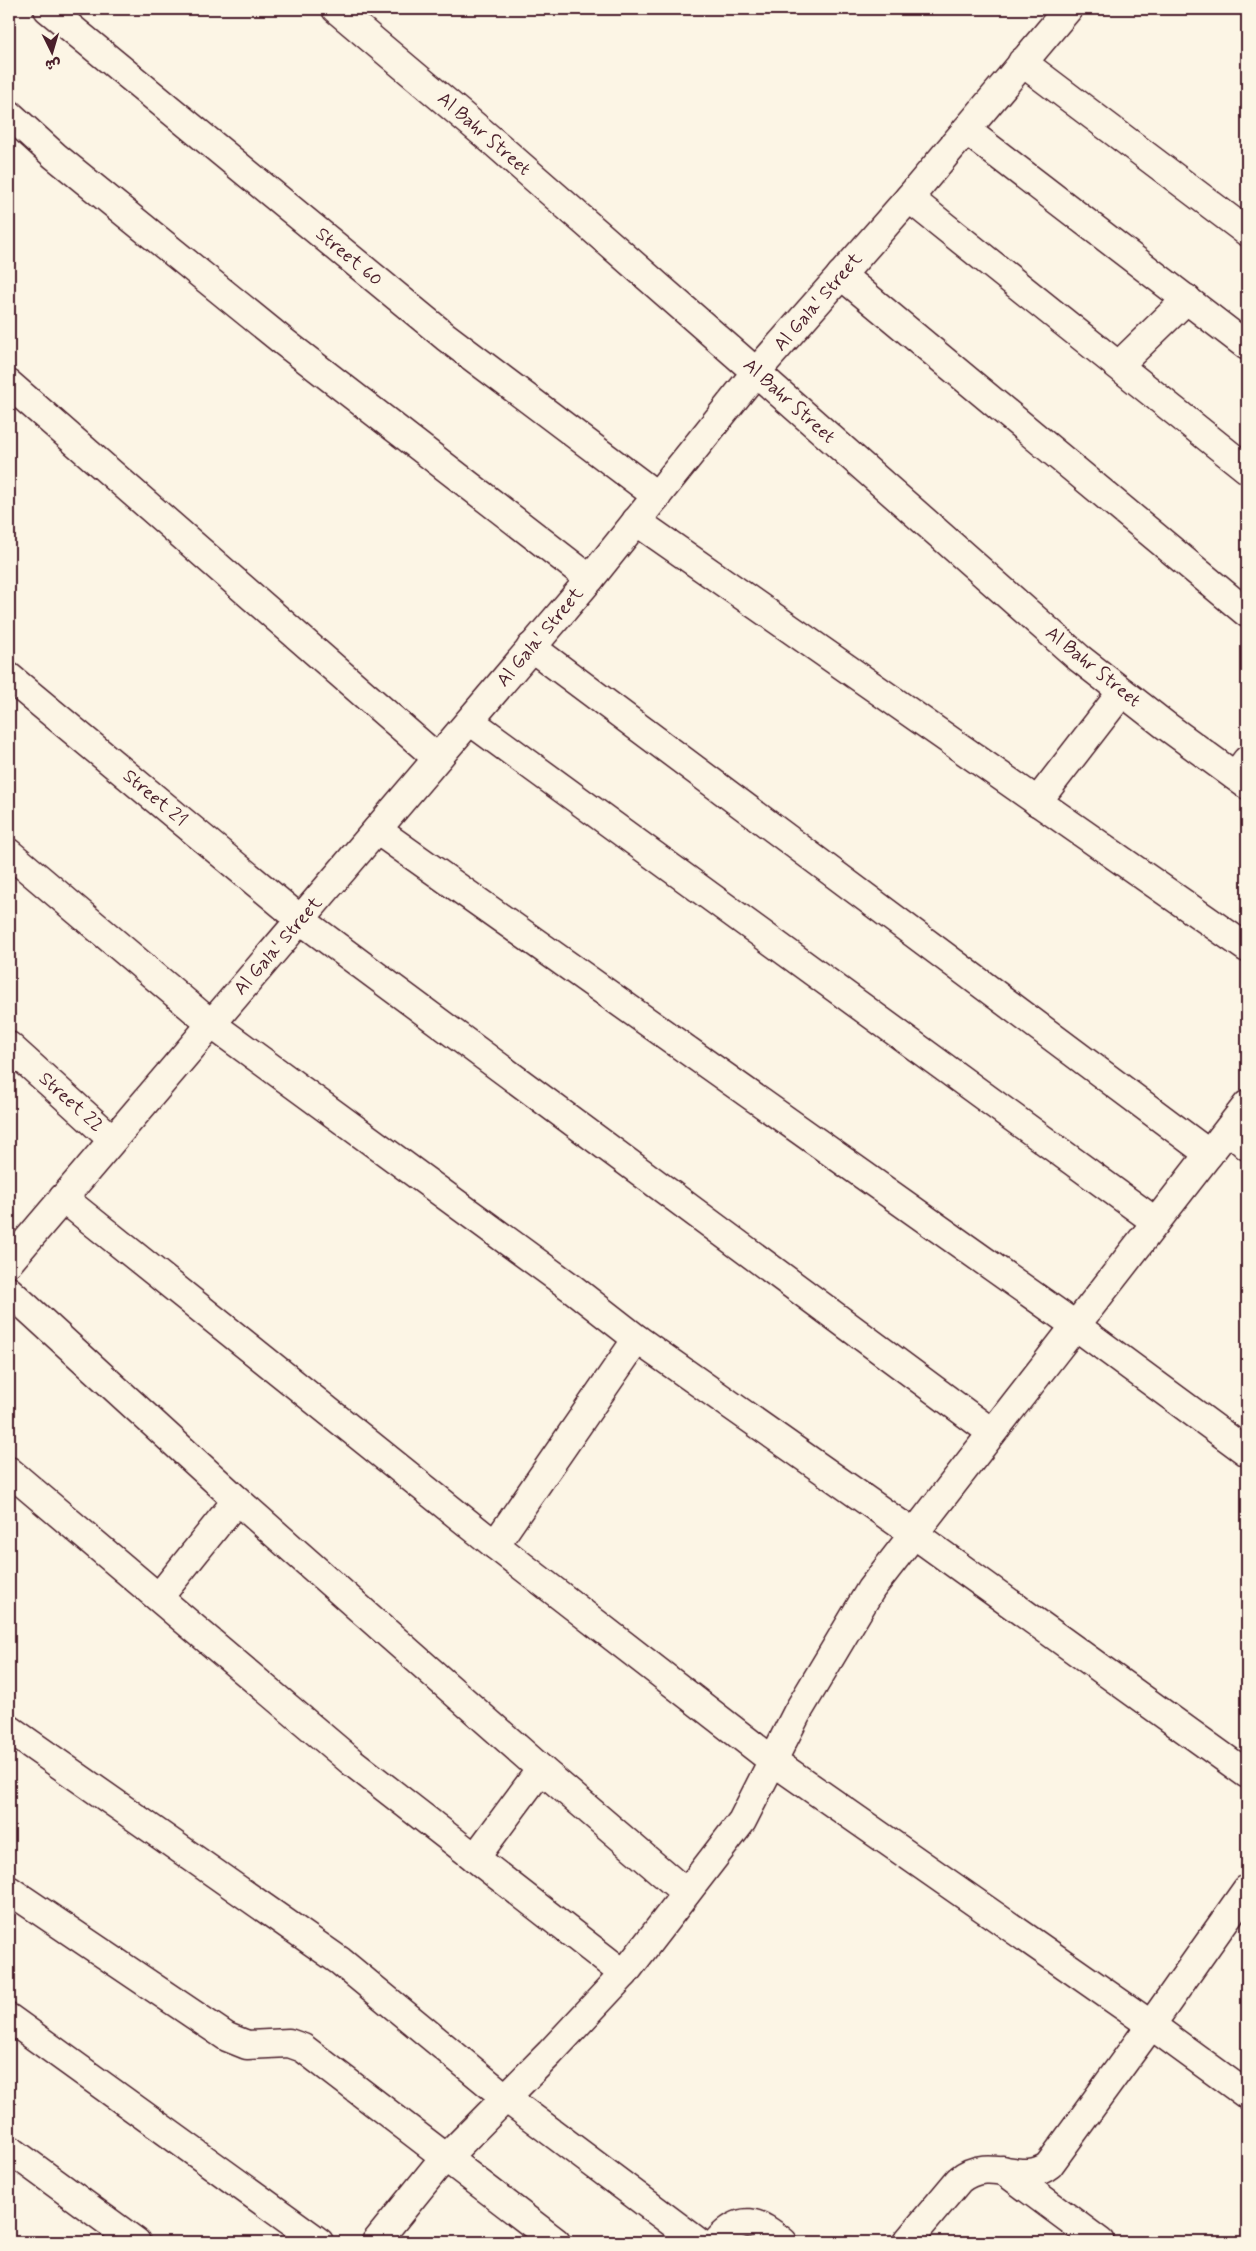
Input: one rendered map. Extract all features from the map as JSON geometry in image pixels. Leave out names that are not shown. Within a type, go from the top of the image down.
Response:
[{"type":"street","name":"Street 60","points":[[48,9],[446,337],[657,496]]},
{"type":"street","name":"Al Bahr Street","points":[[336,9],[496,144],[1072,652],[1122,692],[1243,774]]},
{"type":"street","name":"Al Gala' Street","points":[[9,1262],[210,1023],[301,920],[590,579],[756,372],[908,198],[1068,9]]},
{"type":"street","points":[[1022,62],[1247,232]]},
{"type":"street","points":[[9,114],[55,156],[276,336],[590,579]]},
{"type":"street","points":[[966,130],[1247,346]]},
{"type":"street","points":[[908,198],[1247,469]]},
{"type":"street","points":[[841,275],[1247,613]]},
{"type":"street","points":[[1118,365],[1187,299]]},
{"type":"street","points":[[9,384],[437,758]]},
{"type":"street","points":[[636,521],[1247,948]]},
{"type":"street","points":[[531,647],[1210,1154]]},
{"type":"street","name":"Street 21","points":[[9,677],[301,920],[991,1432]]},
{"type":"street","points":[[1037,802],[1122,692]]},
{"type":"street","points":[[470,721],[1156,1222]]},
{"type":"street","points":[[377,830],[1076,1326],[1247,1452]]},
{"type":"street","points":[[9,853],[210,1023],[566,1283],[637,1339],[914,1534],[1247,1774]]},
{"type":"street","name":"Street 22","points":[[9,1046],[112,1139]]},
{"type":"street","points":[[376,2242],[435,2169],[506,2098],[624,1974],[742,1820],[797,1713],[871,1589],[991,1432],[1210,1154],[1238,1138],[1247,1105]]},
{"type":"street","points":[[62,1198],[495,1545],[773,1761],[1151,2025],[1247,2095]]},
{"type":"street","points":[[9,1291],[237,1500],[542,1769],[686,1893]]},
{"type":"street","points":[[495,1545],[637,1339]]},
{"type":"street","points":[[9,1471],[352,1762],[624,1974]]},
{"type":"street","points":[[159,1597],[237,1500]]},
{"type":"street","points":[[9,1728],[340,1961],[506,2098],[698,2242]]},
{"type":"street","points":[[475,1858],[542,1769]]},
{"type":"street","points":[[907,2242],[959,2180],[967,2174],[980,2169],[1034,2173],[1042,2171],[1049,2165],[1247,1889]]},
{"type":"street","points":[[9,1890],[227,2037],[247,2045],[289,2043],[303,2048],[556,2242]]},
{"type":"street","points":[[9,2018],[319,2242]]},
{"type":"street","points":[[9,2149],[136,2242]]},
{"type":"street","points":[[1003,2170],[1100,2242]]},
{"type":"street","points":[[717,2242],[727,2230],[742,2222],[757,2224],[783,2242]]}]
